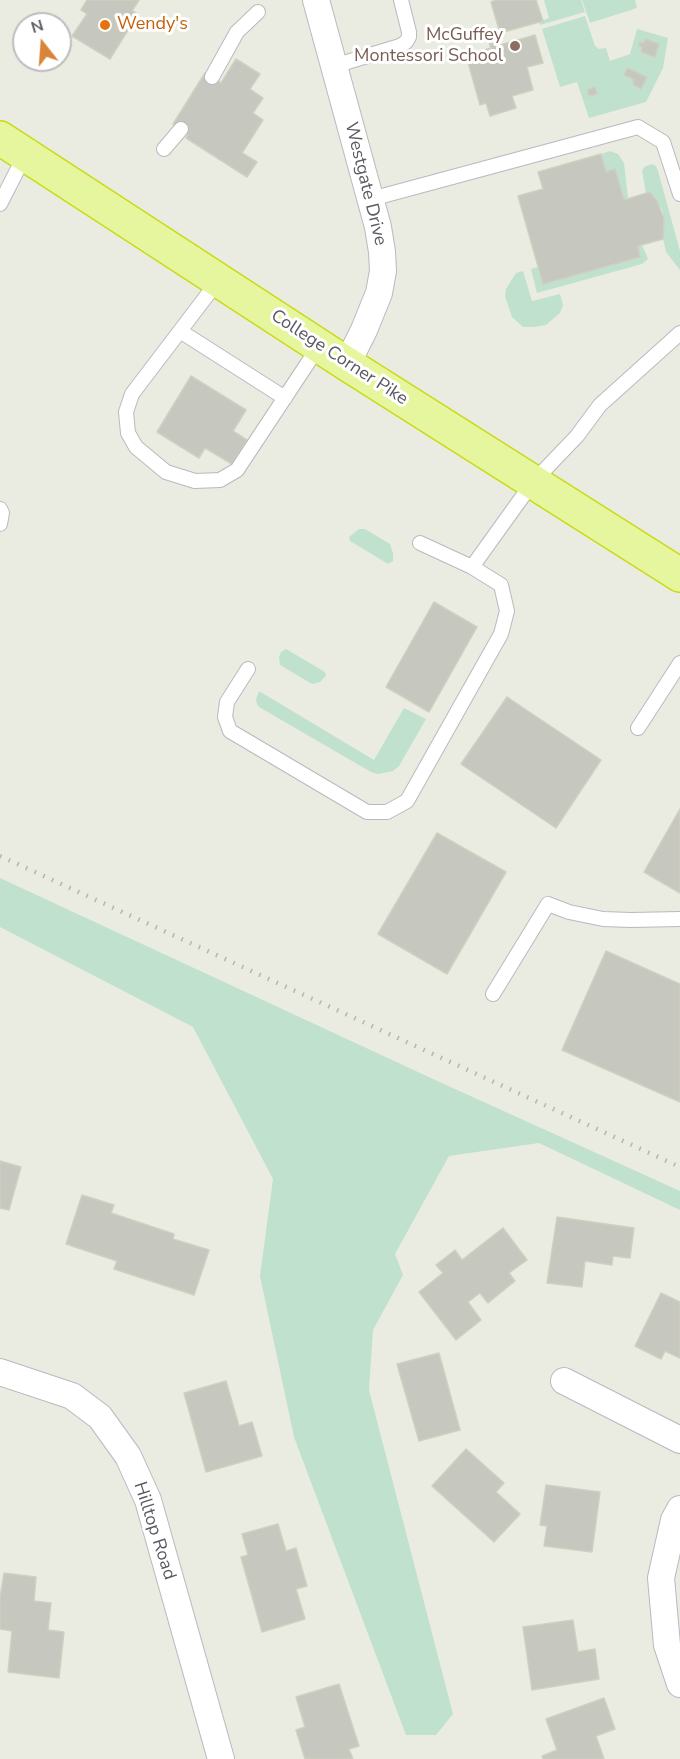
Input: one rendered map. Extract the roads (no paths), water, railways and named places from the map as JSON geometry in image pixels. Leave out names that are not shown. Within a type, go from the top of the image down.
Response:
[{"type":"highway","name":"College Corner Pike","points":[[8,148],[680,575]]},
{"type":"street","name":"Westgate Drive","points":[[316,0],[378,227],[383,271],[379,293],[347,364]]},
{"type":"street","name":"Hilltop Road","points":[[0,1372],[72,1396],[100,1417],[128,1456],[148,1500],[221,1759]]},
{"type":"street","points":[[564,1381],[680,1440]]},
{"type":"street","points":[[680,1509],[674,1520],[661,1578],[667,1645],[680,1684]]},
{"type":"lane","points":[[334,66],[400,46],[406,42],[409,32],[400,0]]},
{"type":"lane","points":[[212,77],[237,32],[258,12]]},
{"type":"lane","points":[[371,199],[638,127],[663,142],[680,194]]},
{"type":"lane","points":[[164,149],[181,129]]},
{"type":"lane","points":[[0,204],[8,148]]},
{"type":"lane","points":[[218,281],[132,394],[126,412],[128,433],[136,447],[166,472],[195,481],[220,480],[237,470],[319,346]]},
{"type":"lane","points":[[180,331],[285,398]]},
{"type":"lane","points":[[472,567],[533,482],[577,436],[600,405],[680,333]]},
{"type":"lane","points":[[0,509],[2,513],[0,524]]},
{"type":"lane","points":[[248,669],[227,702],[225,717],[230,731],[368,812],[387,812],[407,801],[501,634],[507,611],[501,585],[472,567],[420,543]]},
{"type":"lane","points":[[638,728],[680,663]]},
{"type":"lane","points":[[493,994],[548,904],[569,912],[603,919],[680,919]]},
{"type":"railway","points":[[0,856],[680,1167]]},
{"type":"place","name":"Wendy's","points":[[105,25]]},
{"type":"place","name":"McGuffey Montessori School","points":[[515,46]]}]
